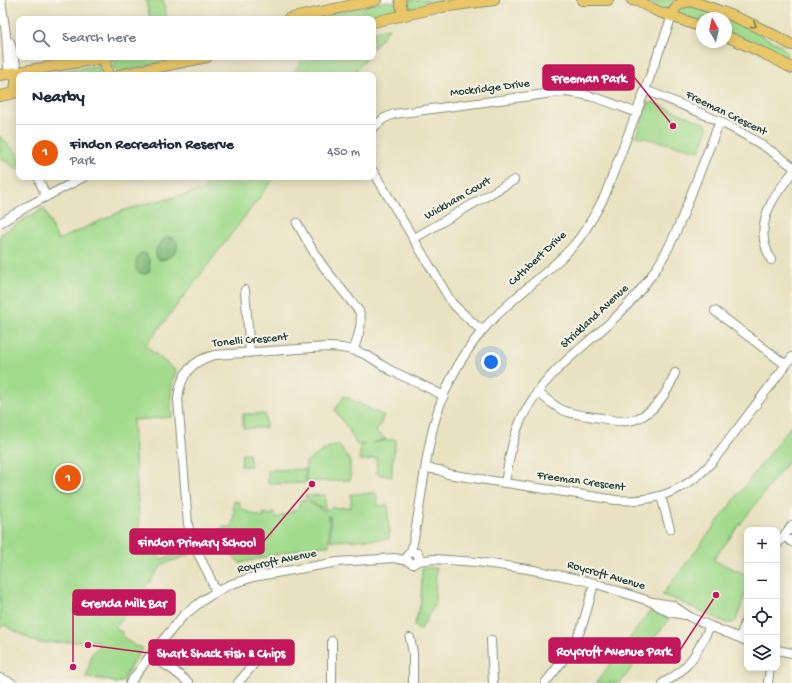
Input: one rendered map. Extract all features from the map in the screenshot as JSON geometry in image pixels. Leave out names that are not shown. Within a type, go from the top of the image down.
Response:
[{"type":"main road","points":[[302,16],[376,0]]},
{"type":"main road","points":[[400,0],[403,15]]},
{"type":"main road","points":[[376,21],[455,5],[494,0]]},
{"type":"main road","points":[[582,0],[608,0]]},
{"type":"main road","points":[[632,0],[657,11],[696,25]]},
{"type":"main road","points":[[689,1],[723,12],[747,22],[792,45]]},
{"type":"main road","name":"Cuthbert Drive","points":[[672,16],[678,5],[689,1]]},
{"type":"main road","points":[[732,39],[791,65]]},
{"type":"main road","points":[[21,72],[90,60]]},
{"type":"main road","points":[[107,60],[108,72]]},
{"type":"main road","points":[[134,72],[192,60]]},
{"type":"main road","points":[[9,74],[16,90]]},
{"type":"main road","points":[[0,96],[16,92]]},
{"type":"street","points":[[1,0],[6,34],[13,53],[9,74]]},
{"type":"street","name":"Cuthbert Drive","points":[[413,555],[425,470],[434,424],[451,379],[482,331],[573,246],[598,210],[672,16]]},
{"type":"street","name":"Freeman Crescent","points":[[645,90],[692,108],[720,121],[764,145],[792,166]]},
{"type":"street","name":"Mockridge Drive","points":[[376,125],[388,116],[401,113],[561,92],[572,92],[590,96],[636,113]]},
{"type":"street","name":"Strickland Avenue","points":[[505,483],[510,453],[517,428],[537,392],[557,368],[618,315],[641,290],[670,244],[720,121]]},
{"type":"street","points":[[771,260],[763,239],[764,225],[773,199],[792,173]]},
{"type":"street","points":[[376,176],[452,303],[482,331]]},
{"type":"street","points":[[39,180],[46,197]]},
{"type":"street","points":[[0,224],[28,206],[78,180]]},
{"type":"street","name":"Wickham Court","points":[[413,239],[514,180]]},
{"type":"street","points":[[297,223],[316,256],[361,315],[361,324],[354,350]]},
{"type":"street","points":[[245,290],[250,353]]},
{"type":"street","points":[[715,311],[786,365]]},
{"type":"street","name":"Tonelli Crescent","points":[[218,591],[192,542],[188,524],[179,393],[182,380],[187,372],[196,363],[215,355],[326,347],[344,348],[354,350],[368,356],[393,372],[445,394]]},
{"type":"street","name":"Freeman Crescent","points":[[425,470],[439,475],[448,474],[616,500],[637,501],[661,496],[688,484],[705,470],[792,357]]},
{"type":"street","points":[[537,392],[555,406],[570,413],[628,421],[640,418],[651,410],[669,388],[675,373]]},
{"type":"street","points":[[661,496],[670,529]]},
{"type":"street","points":[[780,541],[792,525]]},
{"type":"street","points":[[784,536],[792,542]]},
{"type":"street","name":"Roycroft Avenue","points":[[132,682],[152,653],[183,616],[218,591],[240,581],[264,575],[338,562],[394,558],[413,555],[433,559],[501,564],[594,583],[652,602],[672,605],[710,626],[743,639]]},
{"type":"street","points":[[545,683],[569,652],[580,632],[594,583]]},
{"type":"street","points":[[664,683],[677,675],[689,663],[710,626]]},
{"type":"street","points":[[410,638],[413,653],[413,683]]},
{"type":"street","points":[[491,640],[493,683]]},
{"type":"street","points":[[332,641],[332,683]]},
{"type":"street","points":[[780,651],[792,653]]},
{"type":"street","points":[[152,653],[166,661],[189,683]]},
{"type":"street","points":[[238,683],[258,659]]},
{"type":"street","points":[[768,683],[770,671]]},
{"type":"street","points":[[0,678],[12,683]]},
{"type":"green space","points":[[146,0],[163,0],[166,16],[149,16]]},
{"type":"green space","points":[[407,0],[464,0],[416,9],[406,6],[405,2]]},
{"type":"green space","points":[[644,0],[675,0],[679,1],[667,10]]},
{"type":"green space","points":[[382,2],[397,4],[397,9],[394,12],[376,17],[318,16]]},
{"type":"green space","points":[[690,5],[712,12],[696,12],[696,20],[678,13],[677,10]]},
{"type":"green space","points":[[732,20],[780,45],[787,54],[785,57],[732,35]]},
{"type":"green space","points":[[389,28],[376,45],[376,30]]},
{"type":"green space","points":[[118,60],[176,60],[120,71],[113,68],[112,65]]},
{"type":"green space","points":[[301,60],[365,60],[355,72],[293,72],[302,61]]},
{"type":"green space","points":[[94,66],[100,67],[101,69],[100,72],[53,72]]},
{"type":"green space","points":[[652,102],[706,124],[708,129],[699,151],[636,136],[648,104]]},
{"type":"green space","points":[[0,136],[16,152],[16,168],[0,158]]},
{"type":"green space","points":[[211,180],[273,180],[146,346],[176,371],[171,394],[172,417],[133,420],[140,536],[162,559],[187,551],[189,555],[163,564],[115,628],[122,632],[122,636],[136,647],[139,646],[143,649],[133,662],[122,682],[116,683],[104,679],[86,678],[91,655],[98,647],[98,641],[38,643],[4,625],[0,628],[0,235],[44,208],[58,240],[122,211],[149,203],[202,191]]},
{"type":"green space","points":[[167,237],[174,239],[178,246],[175,252],[169,257],[160,260],[156,258],[156,251],[160,243]]},
{"type":"green space","points":[[141,253],[146,254],[149,259],[150,270],[146,274],[141,274],[136,270],[136,263]]},
{"type":"green space","points":[[344,396],[384,416],[376,432],[386,439],[372,443],[395,439],[392,477],[377,474],[376,458],[370,458],[370,460],[360,460],[360,446],[366,444],[357,445],[350,431],[335,410]]},
{"type":"green space","points":[[243,414],[265,414],[266,428],[243,428]]},
{"type":"green space","points":[[792,424],[792,456],[713,560],[744,574],[744,597],[736,621],[727,623],[662,595]]},
{"type":"green space","points":[[338,444],[350,461],[350,480],[306,482],[306,462],[332,445],[334,447]]},
{"type":"green space","points":[[242,454],[249,454],[251,466],[241,466]]},
{"type":"green space","points":[[305,469],[305,483],[268,484],[268,470]]},
{"type":"green space","points":[[376,493],[378,506],[388,505],[389,539],[331,541],[329,516],[329,546],[310,547],[240,563],[228,552],[221,537],[220,529],[223,527],[232,527],[235,510],[233,509],[234,501],[239,502],[241,509],[261,517],[264,517],[264,513],[270,515],[274,513],[277,518],[298,509],[301,500],[322,510],[351,507],[351,494]]},
{"type":"green space","points":[[325,495],[325,508],[318,507],[305,496]]},
{"type":"green space","points":[[422,568],[436,568],[435,604],[420,631],[414,626],[421,602]]},
{"type":"green space","points":[[650,611],[669,619],[620,683],[596,683]]},
{"type":"place","name":"Freeman Park","points":[[673,126]]},
{"type":"place","name":"Findon Recreation Reserve","points":[[68,478]]},
{"type":"place","name":"Findon Primary School","points":[[312,484]]},
{"type":"place","name":"Roycroft Avenue Park","points":[[716,595]]},
{"type":"place","name":"Shark Shack Fish & Chips","points":[[88,645]]},
{"type":"place","name":"Grenda Milk Bar","points":[[73,667]]}]
